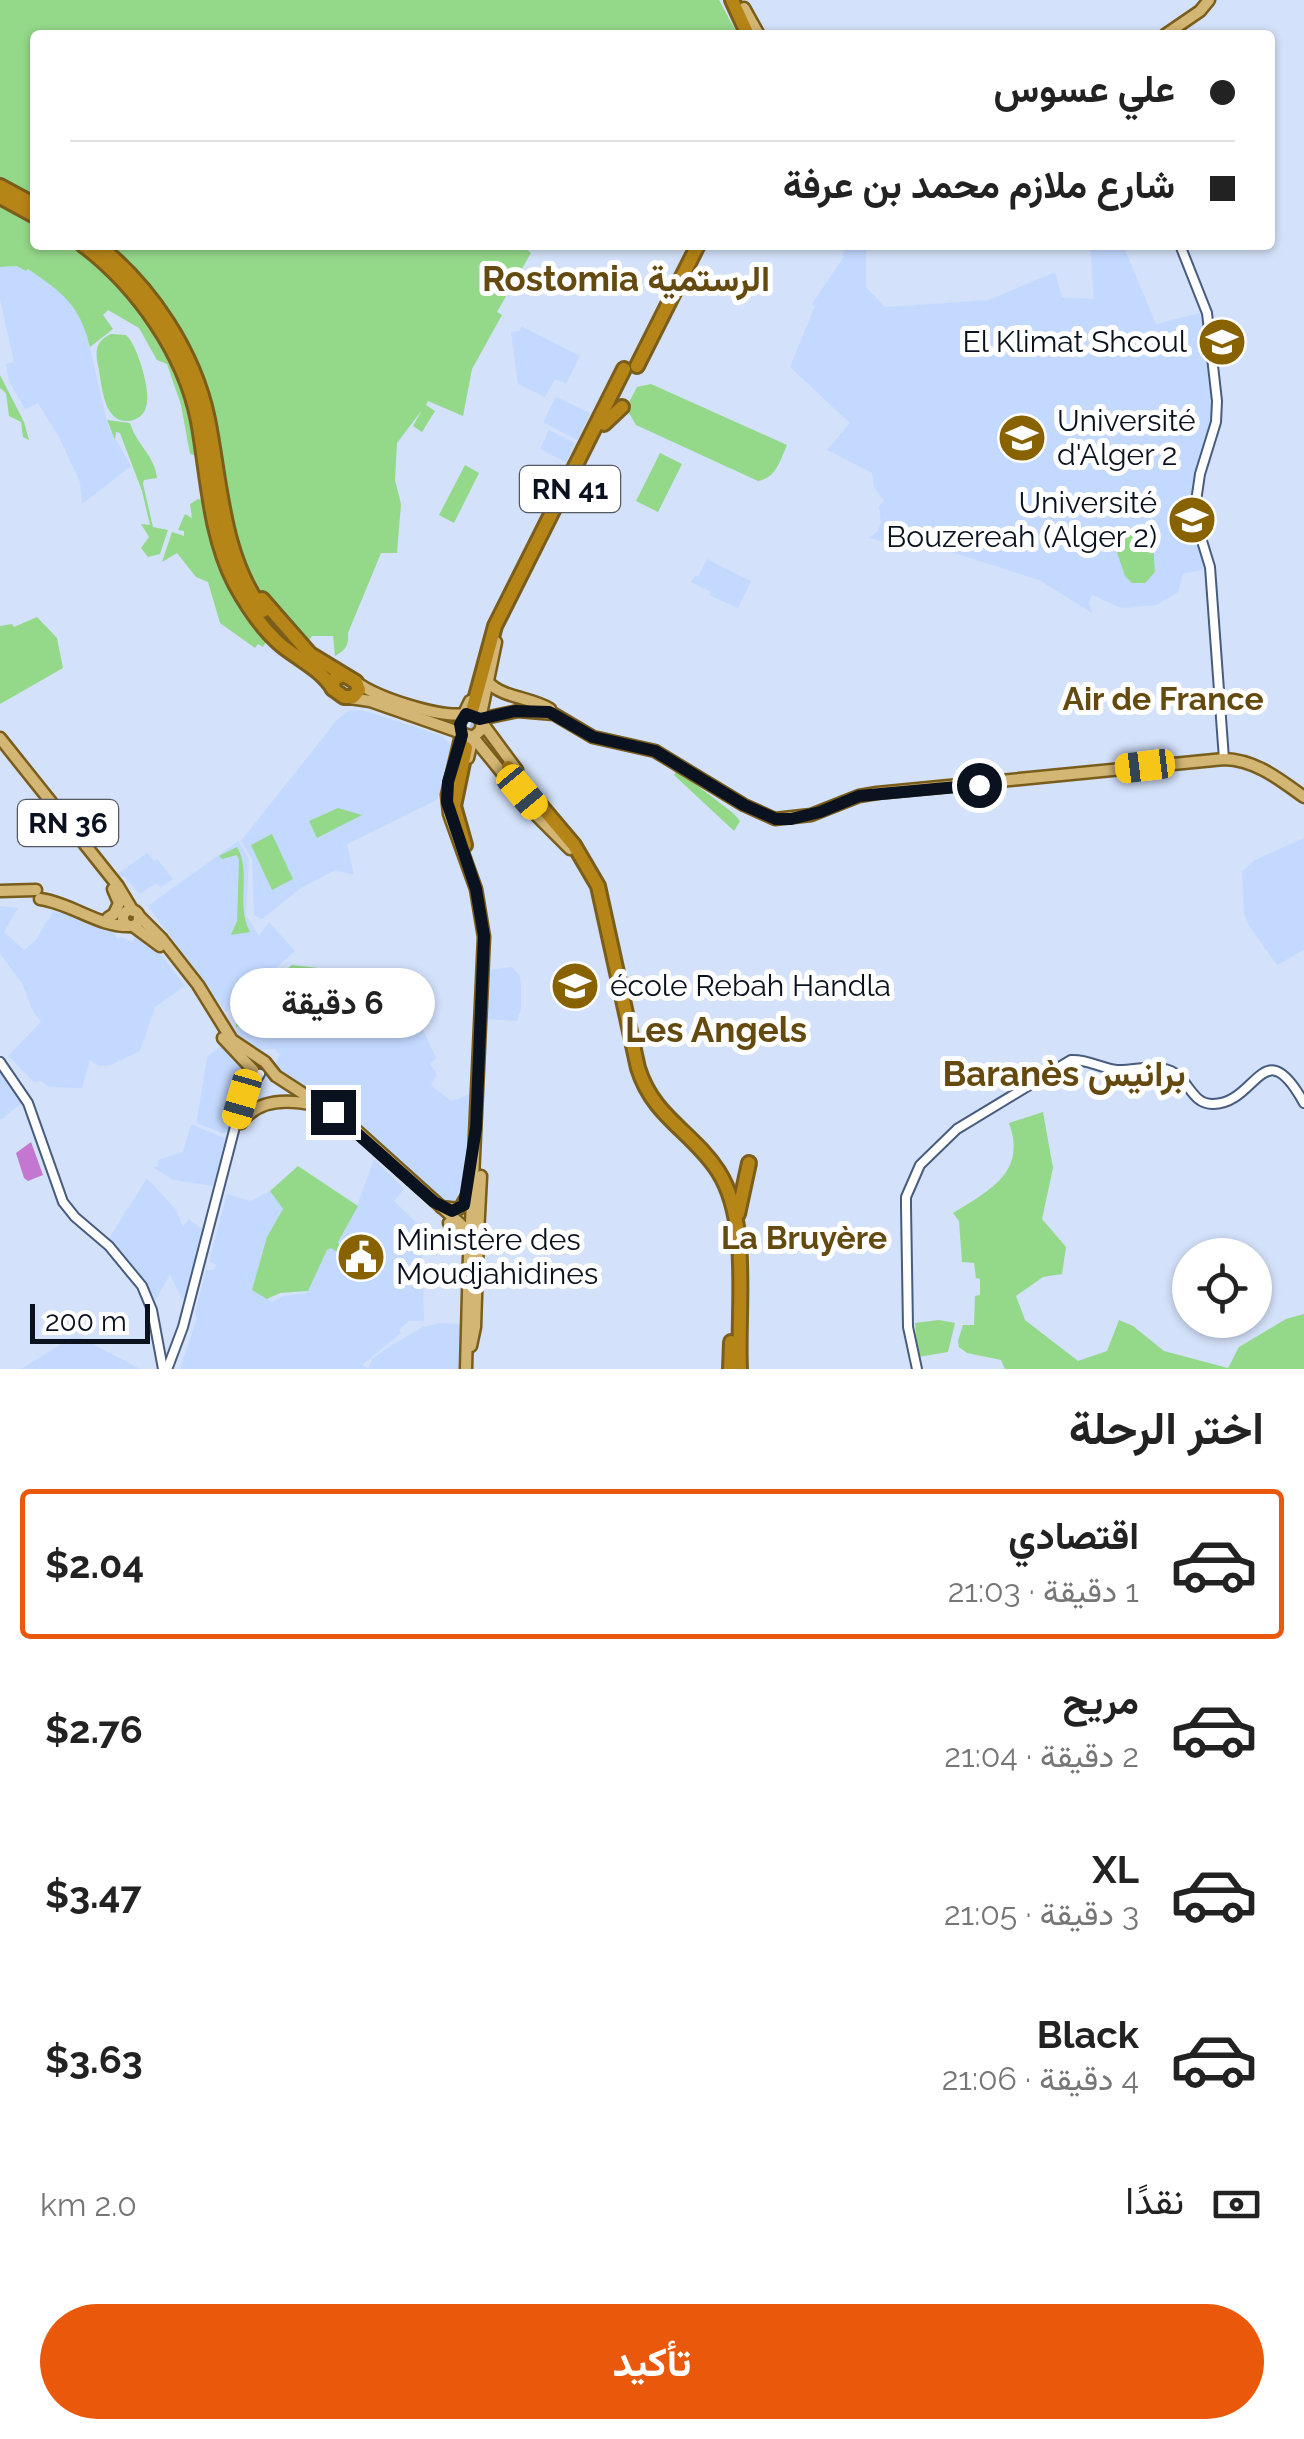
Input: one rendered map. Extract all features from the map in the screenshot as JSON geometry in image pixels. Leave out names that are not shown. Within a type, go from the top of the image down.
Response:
[{"type":"highway","points":[[0,186],[30,202]]},
{"type":"highway","points":[[0,197],[30,213]]},
{"type":"highway","points":[[88,250],[130,289],[171,351],[195,406],[213,486],[238,565],[261,613]]},
{"type":"highway","points":[[103,250],[146,292],[174,335],[206,410],[217,538],[244,600],[276,641],[333,689],[351,698],[358,693],[356,682],[324,666],[304,649],[260,596],[213,486]]},
{"type":"highway","points":[[630,368],[693,250]]},
{"type":"highway","name":"RN 41","points":[[496,630],[630,368]]},
{"type":"highway","name":"RN 41","points":[[496,630],[630,368]]},
{"type":"highway","points":[[604,424],[622,407]]},
{"type":"highway","points":[[476,718],[496,630]]},
{"type":"highway","points":[[333,689],[334,679],[343,675]]},
{"type":"highway","points":[[457,833],[450,791],[465,745]]},
{"type":"highway","points":[[465,745],[454,806],[466,846]]},
{"type":"highway","points":[[507,769],[595,880],[604,902],[642,1078],[664,1115],[733,1178],[749,1163],[739,1206],[735,1328]]},
{"type":"highway","points":[[572,847],[596,898],[639,1088],[655,1114],[706,1165],[724,1197],[731,1234],[738,1369]]},
{"type":"highway","points":[[712,1162],[731,1197],[737,1236]]},
{"type":"main road","points":[[1177,30],[1196,20],[1212,0]]},
{"type":"main road","points":[[1182,250],[1207,314],[1216,401],[1216,422],[1194,510],[1210,567],[1224,759]]},
{"type":"main road","name":"RN 41","points":[[476,718],[488,682],[496,630]]},
{"type":"main road","points":[[356,682],[373,692],[446,715],[476,718],[530,711],[560,717]]},
{"type":"main road","points":[[488,682],[496,690],[536,701],[593,737],[655,751],[744,805],[776,819],[811,814],[851,798],[877,794],[1224,759],[1245,762],[1270,773],[1304,797]]},
{"type":"main road","points":[[351,698],[368,700],[482,752],[572,847]]},
{"type":"main road","points":[[465,745],[460,724],[476,718]]},
{"type":"main road","points":[[434,1202],[448,1210],[462,1208],[467,1199],[478,1128],[484,936],[479,900],[447,802],[448,780],[465,745],[480,731],[476,718]]},
{"type":"main road","points":[[476,718],[572,847]]},
{"type":"main road","name":"RN 36","points":[[0,741],[107,879],[130,918],[179,968],[240,1052],[274,1080],[346,1126],[470,1239]]},
{"type":"main road","name":"RN 36","points":[[0,741],[118,886],[130,918]]},
{"type":"main road","points":[[466,846],[482,892],[487,929],[470,1239]]},
{"type":"main road","name":"RN 36","points":[[107,879],[119,901],[108,918]]},
{"type":"main road","name":"RN 36","points":[[0,893],[38,895],[108,918],[130,918],[162,939],[198,984],[240,1052]]},
{"type":"main road","name":"RN 36","points":[[38,895],[118,926],[130,918]]},
{"type":"main road","points":[[917,1369],[908,1331],[906,1197],[920,1165],[957,1128],[1071,1060],[1090,1061],[1115,1070],[1165,1069],[1176,1073],[1198,1100],[1216,1104],[1236,1097],[1266,1071],[1280,1072],[1292,1082],[1304,1103]]},
{"type":"main road","points":[[0,1062],[28,1103],[62,1199],[142,1286],[167,1368]]},
{"type":"main road","points":[[167,1368],[190,1320],[241,1122],[259,1069]]},
{"type":"main road","points":[[167,1368],[183,1326],[237,1119],[259,1069]]},
{"type":"main road","name":"RN 36","points":[[259,1069],[347,1122],[470,1239]]},
{"type":"main road","points":[[241,1122],[266,1104],[288,1101],[314,1105]]},
{"type":"main road","points":[[469,1369],[475,1327],[471,1173]]},
{"type":"shaded area","name":"Université d'Alger 2","points":[[844,250],[866,250],[866,287],[885,307],[989,300],[1055,272],[1062,297],[1094,299],[1090,250],[1125,250],[1156,324],[1200,313],[1210,365],[1212,415],[1182,530],[1198,546],[1205,569],[1183,574],[1178,592],[1157,605],[1121,608],[1092,595],[1092,613],[1041,581],[936,547],[907,547],[869,538],[878,531],[879,506],[884,501],[874,487],[872,473],[827,450],[850,423],[790,367],[815,306],[812,304],[843,258]]},
{"type":"shaded area","points":[[0,267],[28,268],[62,293],[84,322],[108,426],[131,466],[82,504],[80,482],[58,435],[38,403],[25,409],[9,381],[6,364],[14,362],[0,299]]},
{"type":"shaded area","points":[[521,326],[580,356],[566,384],[555,379],[545,397],[518,384],[511,332],[520,331]]},
{"type":"shaded area","points":[[556,397],[590,413],[577,440],[543,422]]},
{"type":"shaded area","points":[[549,430],[575,443],[566,462],[540,449]]},
{"type":"shaded area","points":[[707,559],[751,581],[738,608],[691,582]]},
{"type":"shaded area","points":[[362,710],[447,741],[453,750],[437,800],[347,844],[354,875],[335,870],[301,888],[262,919],[254,915],[252,859],[241,841],[337,720],[348,711]]},
{"type":"shaded area","points":[[1304,838],[1304,950],[1277,965],[1244,914],[1242,872],[1255,860]]},
{"type":"shaded area","points":[[238,841],[249,859],[246,915],[259,936],[269,922],[295,951],[226,1012],[148,906]]},
{"type":"shaded area","points":[[147,853],[173,879],[161,887],[156,883],[140,894],[125,877],[115,876]]},
{"type":"shaded area","points":[[0,906],[18,908],[4,932],[24,950],[36,940],[53,912],[79,915],[116,928],[114,934],[118,939],[133,942],[135,935],[149,940],[185,986],[155,1007],[140,1051],[111,1065],[99,1066],[90,1060],[82,1088],[49,1087],[41,1081],[34,1082],[8,1056],[41,1022],[22,983],[0,954]]},
{"type":"shaded area","points":[[512,967],[520,976],[521,1009],[517,1021],[486,1019],[488,970]]},
{"type":"shaded area","points":[[398,977],[436,1058],[430,1064],[437,1074],[431,1085],[451,1101],[471,1094],[464,1198],[460,1204],[446,1206],[417,1182],[404,1163],[399,1165],[279,1073],[275,1064],[280,1054],[275,1049],[256,1050],[238,1035],[236,1028],[287,982],[328,1006],[351,1004],[366,1012],[380,1007],[380,988]]},
{"type":"shaded area","points":[[222,1045],[246,1071],[229,1132],[223,1133],[197,1120],[207,1057]]},
{"type":"shaded area","points":[[0,1069],[24,1101],[2,1119],[0,1119]]},
{"type":"shaded area","points":[[191,1124],[226,1139],[213,1186],[173,1180],[153,1167],[159,1166],[158,1160],[183,1152]]},
{"type":"shaded area","points":[[31,1142],[43,1175],[28,1181],[16,1153]]},
{"type":"shaded area","points":[[374,1159],[404,1189],[394,1201],[422,1228],[424,1321],[409,1321],[399,1330],[401,1333],[362,1365],[368,1368],[373,1358],[390,1346],[423,1327],[440,1323],[460,1324],[459,1369],[180,1369],[197,1318],[206,1270],[217,1265],[209,1261],[227,1194],[251,1201],[270,1191],[283,1209],[262,1254],[264,1296],[272,1302],[283,1296],[307,1293],[321,1259],[338,1242],[357,1206]]},
{"type":"shaded area","points":[[147,1178],[176,1210],[183,1227],[189,1219],[203,1230],[187,1298],[182,1299],[170,1274],[156,1300],[110,1237]]},
{"type":"shaded area","points":[[71,1338],[81,1338],[140,1369],[21,1369]]},
{"type":"green space","points":[[0,0],[719,0],[735,30],[30,30],[30,198],[0,183]]},
{"type":"green space","points":[[0,202],[30,218],[30,250],[82,250],[101,266],[142,313],[172,365],[192,424],[198,456],[190,454],[181,405],[167,364],[157,360],[139,328],[108,310],[103,315],[113,329],[90,347],[81,320],[60,293],[28,269],[0,267]]},
{"type":"green space","points":[[106,250],[531,253],[497,312],[502,315],[472,369],[463,416],[428,401],[426,405],[435,411],[422,432],[413,426],[422,410],[397,443],[395,480],[401,504],[397,553],[381,553],[348,633],[346,647],[335,656],[333,636],[312,636],[305,647],[268,604],[242,557],[212,421]]},
{"type":"green space","points":[[111,334],[126,335],[130,340],[145,380],[146,407],[142,415],[132,420],[113,416],[102,391],[97,350]]},
{"type":"green space","points":[[0,375],[24,422],[29,440],[23,437],[21,422],[9,416]]},
{"type":"green space","points":[[651,384],[787,445],[777,468],[758,481],[636,425],[626,408],[637,387]]},
{"type":"green space","points":[[107,420],[130,423],[153,463],[157,478],[144,480],[143,484],[153,527],[168,530],[160,554],[148,557],[141,548],[149,537],[141,524],[150,525],[142,491],[120,433],[116,432],[115,440]]},
{"type":"green space","points":[[660,453],[682,464],[658,512],[636,501]]},
{"type":"green space","points":[[465,465],[479,473],[454,523],[439,515]]},
{"type":"green space","points":[[204,500],[213,539],[228,573],[268,639],[263,647],[258,644],[255,648],[220,623],[208,582],[196,577],[177,553],[162,562],[172,532],[184,536],[184,531],[178,530],[185,514],[192,518],[190,504]]},
{"type":"green space","points":[[1132,530],[1152,532],[1155,572],[1145,583],[1132,583],[1125,576],[1113,541],[1115,536]]},
{"type":"green space","points":[[37,617],[57,638],[63,668],[0,704],[0,626],[14,627]]},
{"type":"green space","points":[[677,770],[733,813],[740,821],[734,831],[674,775]]},
{"type":"green space","points":[[338,808],[362,815],[317,838],[309,821]]},
{"type":"green space","points":[[272,834],[293,879],[272,890],[251,845]]},
{"type":"green space","points":[[237,847],[243,867],[244,911],[250,932],[231,935],[237,921],[239,860],[237,855],[222,859],[219,856]]},
{"type":"green space","points":[[292,965],[318,968],[318,975],[329,981],[324,990],[336,995],[328,1006],[287,982],[236,1028],[236,1012],[246,1000]]},
{"type":"green space","points":[[1043,1112],[1053,1168],[1042,1219],[1066,1247],[1062,1274],[1043,1277],[1016,1296],[1025,1320],[1078,1361],[1107,1351],[1119,1320],[1133,1326],[1164,1351],[1228,1368],[1239,1347],[1254,1338],[1272,1338],[1272,1327],[1304,1314],[1304,1369],[1005,1369],[1001,1360],[967,1353],[959,1347],[963,1325],[974,1325],[980,1279],[976,1278],[974,1263],[962,1262],[959,1221],[953,1213],[992,1187],[1009,1167],[1013,1140],[1009,1123]]},
{"type":"green space","points":[[298,1166],[358,1206],[338,1242],[341,1249],[327,1250],[308,1291],[280,1293],[267,1299],[252,1290],[267,1237],[283,1209],[270,1191]]},
{"type":"green space","points":[[915,1323],[955,1323],[948,1352],[918,1357]]},
{"type":"tunnel","points":[[263,611],[305,655]]},
{"type":"tunnel","points":[[436,714],[473,729],[508,767]]},
{"type":"place","name":"El Klimat Shcoul","points":[[1222,342]]},
{"type":"place","name":"Université d'Alger 2","points":[[1022,438]]},
{"type":"place","name":"Université Bouzereah (Alger 2)","points":[[1192,520]]},
{"type":"place","name":"école Rebah Handla","points":[[575,986]]},
{"type":"place","name":"Ministère des Moudjahidines","points":[[361,1257]]},
{"type":"district","name":"Rostomia الرستمية","points":[[626,279]]},
{"type":"district","name":"Air de France","points":[[1163,699]]},
{"type":"district","name":"Les Angels","points":[[716,1030]]},
{"type":"district","name":"Baranès برانيس","points":[[1064,1074]]},
{"type":"district","name":"La Bruyère","points":[[804,1238]]},
{"type":"route","points":[[333,1112],[434,1202],[452,1211],[464,1205],[476,1128],[484,936],[476,889],[446,796],[462,735],[460,724],[466,714],[480,719],[515,711],[549,712],[593,737],[655,751],[744,805],[776,819],[820,812],[859,796],[979,785]]}]
